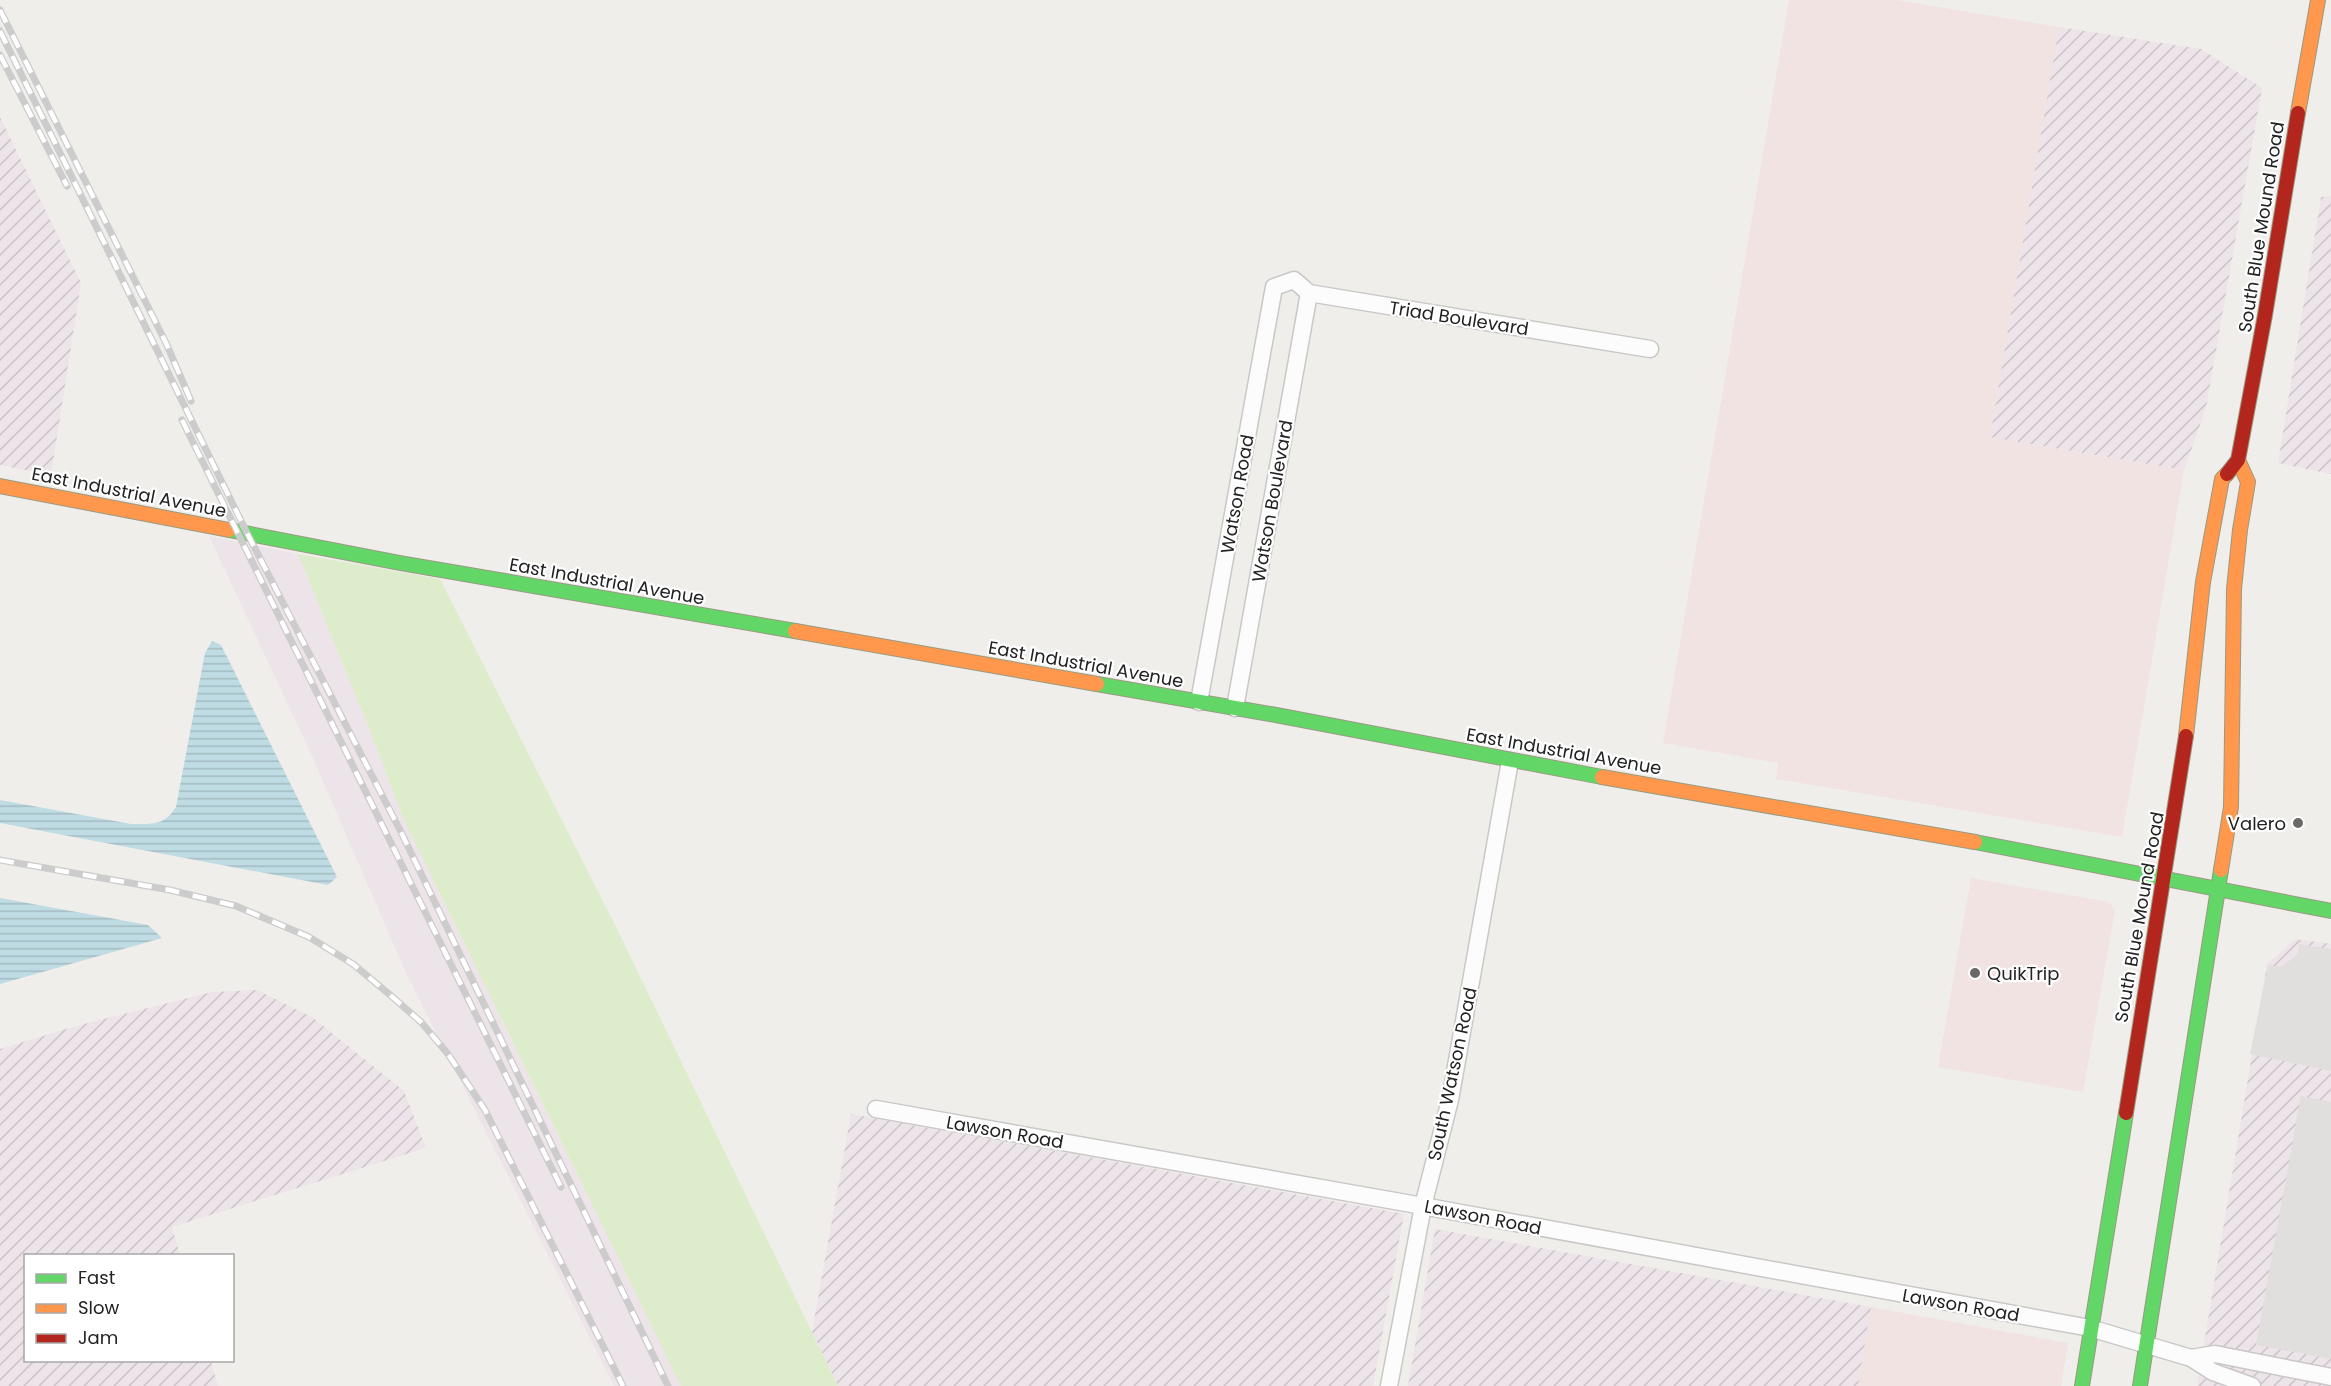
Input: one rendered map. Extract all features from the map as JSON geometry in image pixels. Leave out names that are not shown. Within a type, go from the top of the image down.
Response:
[{"type":"main road","name":"South Blue Mound Road","points":[[2082,1386],[2184,759],[2196,635],[2205,571],[2222,479],[2238,460],[2265,315],[2313,1]]},
{"type":"main road","name":"South Blue Mound Road","points":[[2140,1386],[2231,807],[2234,589],[2248,482],[2238,460]]},
{"type":"main road","name":"East Industrial Avenue","points":[[0,486],[400,563],[1235,708],[1510,761],[2008,848],[2331,911]]},
{"type":"street","name":"Triad Boulevard","points":[[1274,286],[1294,280],[1310,293],[1650,349]]},
{"type":"street","name":"Watson Road","points":[[1199,702],[1274,286]]},
{"type":"street","name":"Watson Boulevard","points":[[1235,708],[1310,293]]},
{"type":"street","name":"South Watson Road","points":[[1389,1386],[1424,1206],[1450,1100],[1510,761]]},
{"type":"street","name":"Lawson Road","points":[[876,1109],[1424,1206],[2090,1328],[2192,1358]]},
{"type":"street","points":[[2192,1358],[2215,1354],[2331,1377]]},
{"type":"street","points":[[2192,1358],[2213,1372],[2252,1386]]},
{"type":"shaded area","points":[[1789,0],[1897,0],[2059,27],[1990,437],[2184,470],[2122,837],[1776,779],[1778,763],[1663,743]]},
{"type":"shaded area","points":[[2059,27],[2201,49],[2262,88],[2206,408],[2184,470],[1990,437]]},
{"type":"shaded area","points":[[0,117],[81,283],[51,475],[0,465]]},
{"type":"shaded area","points":[[2331,196],[2331,474],[2278,463],[2321,197]]},
{"type":"shaded area","points":[[209,536],[298,554],[403,818],[681,1386],[614,1386],[405,971],[313,758]]},
{"type":"shaded area","points":[[1971,878],[2109,902],[2115,910],[2083,1092],[1938,1067]]},
{"type":"shaded area","points":[[2296,939],[2331,944],[2331,1386],[2197,1386],[2267,964]]},
{"type":"shaded area","points":[[2299,944],[2331,949],[2331,1071],[2250,1054],[2268,965],[2281,967],[2298,954]]},
{"type":"shaded area","points":[[257,990],[312,1017],[404,1091],[426,1148],[172,1227],[180,1254],[24,1254],[24,1362],[211,1362],[218,1386],[0,1386],[0,1049],[76,1026],[212,992]]},
{"type":"shaded area","points":[[2301,1096],[2331,1102],[2331,1359],[2256,1345]]},
{"type":"shaded area","points":[[851,1114],[1404,1214],[1373,1386],[838,1386],[812,1332]]},
{"type":"shaded area","points":[[1435,1229],[1871,1307],[1858,1386],[1408,1386]]},
{"type":"shaded area","points":[[1871,1307],[2068,1343],[2061,1386],[1858,1386]]},
{"type":"green space","points":[[298,554],[440,579],[619,933],[838,1386],[681,1386],[403,818]]},
{"type":"water","points":[[212,641],[221,645],[337,877],[328,885],[0,823],[0,800],[131,824],[157,823],[167,818],[176,807],[205,653]]},
{"type":"water","points":[[0,898],[148,925],[162,938],[0,984]]},
{"type":"railway","points":[[0,10],[166,343],[191,401]]},
{"type":"railway","points":[[0,31],[247,533],[401,832],[668,1386]]},
{"type":"railway","points":[[0,55],[67,186]]},
{"type":"railway","points":[[182,420],[561,1187]]},
{"type":"railway","points":[[0,860],[170,890],[236,906],[309,937],[353,964],[389,994],[421,1022],[448,1054],[485,1110],[623,1386]]},
{"type":"traffic: fast","points":[[229,530],[400,563],[795,631]]},
{"type":"traffic: fast","points":[[1097,684],[1276,715],[1602,777]]},
{"type":"traffic: fast","points":[[1975,842],[2331,911]]},
{"type":"traffic: fast","points":[[2140,1386],[2221,870]]},
{"type":"traffic: fast","points":[[2082,1386],[2126,1113]]},
{"type":"traffic: slow","points":[[2298,113],[2318,0]]},
{"type":"traffic: slow","points":[[2221,870],[2231,807],[2234,589],[2248,482],[2238,460]]},
{"type":"traffic: slow","points":[[2186,736],[2203,582],[2222,479],[2227,474]]},
{"type":"traffic: slow","points":[[0,486],[229,530]]},
{"type":"traffic: slow","points":[[795,631],[1097,684]]},
{"type":"traffic: slow","points":[[1602,777],[1975,842]]},
{"type":"traffic: jam","points":[[2227,474],[2238,460],[2265,315],[2298,113]]},
{"type":"traffic: jam","points":[[2126,1113],[2186,736]]},
{"type":"place","name":"Valero","points":[[2298,823]]},
{"type":"place","name":"QuikTrip","points":[[1975,973]]}]
